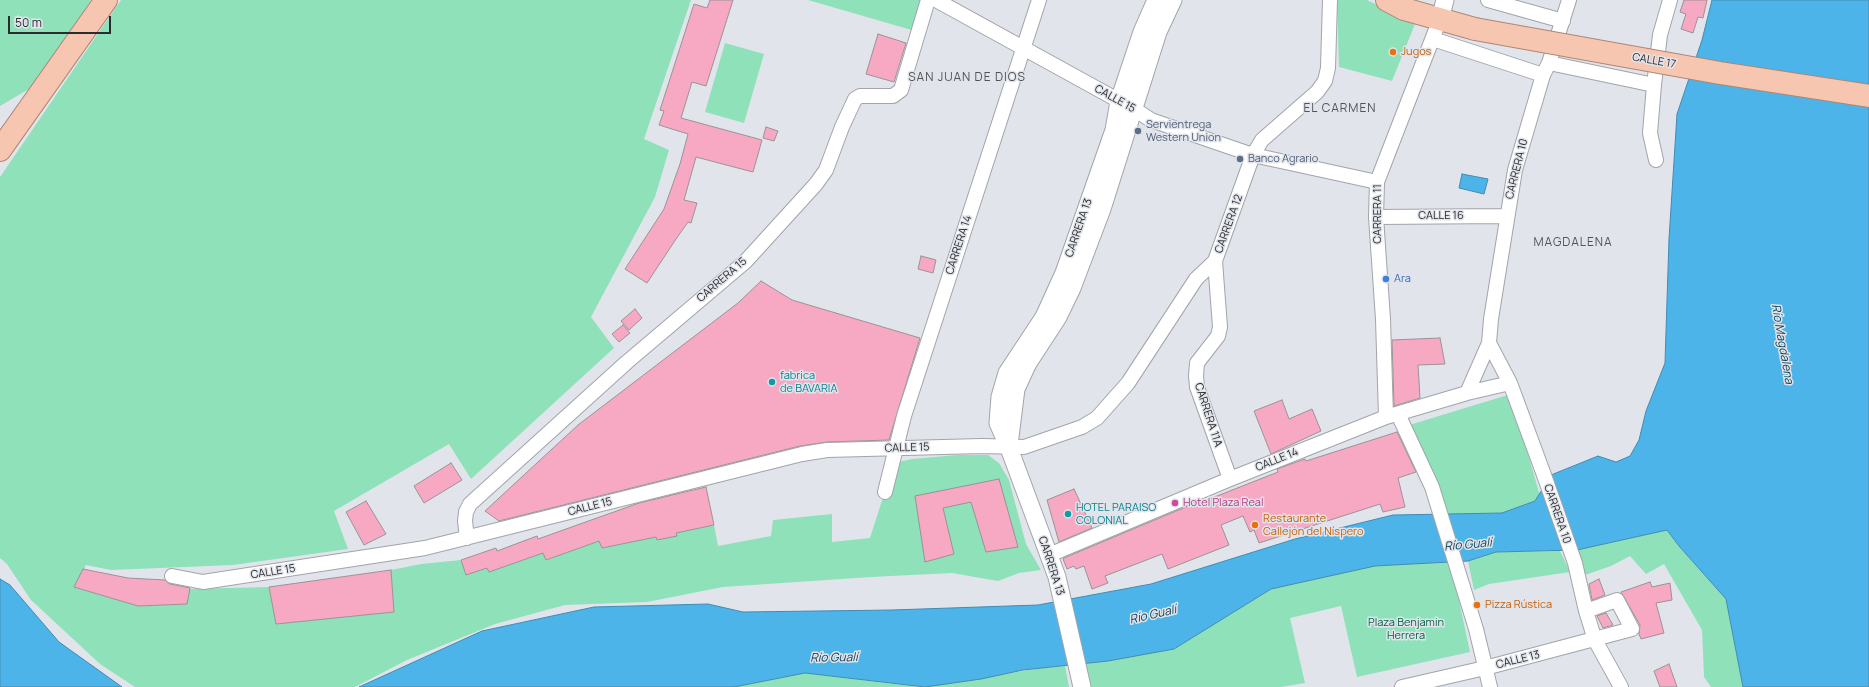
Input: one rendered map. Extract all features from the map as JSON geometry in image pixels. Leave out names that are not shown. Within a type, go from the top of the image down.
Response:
[{"type":"highway","points":[[0,150],[106,0]]},
{"type":"highway","name":"CALLE 17","points":[[1387,0],[1404,8],[1439,20],[1475,29],[1720,73],[1869,96]]},
{"type":"highway","name":"CALLE 17","points":[[1417,0],[1439,20]]},
{"type":"street","name":"CARRERA 15","points":[[468,538],[465,521],[466,512],[470,504],[627,362],[745,262],[816,184],[826,170],[842,127],[855,99],[860,96],[893,96],[901,90],[928,0]]},
{"type":"street","name":"CALLE 15","points":[[936,0],[1134,109],[1151,120],[1253,154],[1377,182]]},
{"type":"street","name":"CARRERA 14","points":[[885,492],[904,416],[1039,0]]},
{"type":"street","name":"CARRERA 13","points":[[1082,685],[1057,577],[998,422],[1000,397],[1007,373],[1044,317],[1064,273],[1114,130],[1119,101],[1142,32],[1156,0]]},
{"type":"street","name":"CARRERA 13","points":[[1009,448],[1016,389],[1028,364],[1058,317],[1072,288],[1102,209],[1158,32],[1173,0]]},
{"type":"street","name":"CARRERA 12","points":[[1009,448],[1024,447],[1082,427],[1097,418],[1128,383],[1196,279],[1215,261],[1253,154],[1262,140],[1317,92],[1325,81],[1328,68],[1330,0]]},
{"type":"street","points":[[1488,0],[1563,22]]},
{"type":"street","name":"CARRERA 10","points":[[1467,393],[1489,343],[1490,319],[1506,216],[1515,170],[1569,0]]},
{"type":"street","points":[[1656,160],[1650,133],[1654,85],[1660,35],[1670,0]]},
{"type":"street","points":[[1439,20],[1546,69],[1654,85]]},
{"type":"street","name":"CARRERA 11","points":[[1439,20],[1377,182],[1376,217],[1383,319],[1392,415],[1432,487],[1468,600],[1490,687]]},
{"type":"street","name":"CALLE 16","points":[[1376,217],[1506,216]]},
{"type":"street","name":"CARRERA 11A","points":[[1215,261],[1220,327],[1218,336],[1198,364],[1196,376],[1198,387],[1230,479]]},
{"type":"street","name":"CARRERA 10","points":[[1489,343],[1510,383],[1544,475],[1574,563],[1586,611],[1596,640],[1621,687]]},
{"type":"street","name":"CALLE 14","points":[[1049,555],[1230,479],[1392,415],[1467,393],[1510,383]]},
{"type":"street","name":"CALLE 15","points":[[172,576],[203,582],[425,548],[802,454],[827,450],[982,446],[1009,448]]},
{"type":"street","name":"CALLE 13","points":[[1402,687],[1485,668],[1596,640],[1632,629],[1617,600],[1586,611]]},
{"type":"green space","points":[[0,0],[91,0],[34,86],[0,106]]},
{"type":"green space","points":[[121,0],[691,0],[644,139],[669,150],[655,197],[591,317],[614,348],[471,479],[449,444],[334,511],[348,549],[233,565],[111,570],[86,565],[74,587],[139,606],[187,604],[189,589],[269,587],[276,624],[394,612],[391,570],[421,564],[461,560],[466,575],[487,568],[489,572],[543,553],[546,560],[599,541],[602,548],[656,537],[657,540],[676,533],[714,525],[718,546],[771,536],[773,520],[832,514],[832,542],[870,538],[894,463],[912,459],[957,455],[988,455],[999,463],[1009,480],[1026,544],[1041,570],[1019,573],[998,581],[952,573],[871,577],[723,587],[647,602],[565,605],[495,624],[407,660],[355,687],[135,687],[100,664],[31,600],[7,564],[0,558],[0,177]]},
{"type":"green space","points":[[808,0],[924,0],[915,31]]},
{"type":"green space","points":[[1337,0],[1367,0],[1415,24],[1392,81],[1339,67]]},
{"type":"green space","points":[[725,43],[764,54],[744,123],[705,112]]},
{"type":"green space","points":[[1511,394],[1540,496],[1535,501],[1502,513],[1444,515],[1406,426]]},
{"type":"green space","points":[[1667,530],[1679,546],[1726,599],[1743,687],[1711,687],[1704,677],[1702,630],[1664,564],[1646,574],[1630,556],[1611,566],[1585,575],[1577,550]]},
{"type":"green space","points":[[1560,551],[1570,572],[1489,584],[1474,590],[1468,561],[1496,552]]},
{"type":"green space","name":"Plaza Benjamin Herrera","points":[[1448,562],[1455,582],[1470,652],[1357,677],[1341,606],[1290,618],[1305,683],[1281,687],[1090,687],[1085,664],[1174,649],[1271,589],[1375,566]]},
{"type":"green space","points":[[1065,666],[1069,687],[925,687],[1035,669]]},
{"type":"green space","points":[[805,673],[920,687],[734,687]]},
{"type":"water","points":[[1712,0],[1869,0],[1869,687],[1743,687],[1726,599],[1679,546],[1667,530],[1577,550],[1496,552],[1468,561],[1375,566],[1271,589],[1174,649],[1108,661],[1023,670],[981,679],[925,687],[805,673],[734,687],[359,687],[482,631],[594,607],[708,604],[743,612],[892,610],[1038,605],[1151,584],[1295,539],[1393,515],[1502,513],[1535,501],[1551,475],[1598,456],[1616,462],[1630,456],[1639,440],[1646,411],[1665,363],[1669,239],[1677,114],[1702,40]]},
{"type":"water","points":[[1462,174],[1488,179],[1484,194],[1459,188]]},
{"type":"water","points":[[0,579],[10,585],[59,642],[122,687],[0,687]]},
{"type":"building","points":[[710,0],[733,0],[706,86],[692,82],[681,118],[762,140],[753,172],[696,157],[684,200],[697,203],[691,223],[688,222],[647,283],[625,269],[664,209],[680,164],[688,134],[659,125],[664,111],[660,110],[694,4],[707,8]]},
{"type":"building","points":[[1684,0],[1707,0],[1703,18],[1698,17],[1693,33],[1681,29],[1686,14],[1680,12]]},
{"type":"building","points":[[878,34],[906,43],[894,82],[866,74]]},
{"type":"building","points":[[766,127],[778,131],[774,141],[763,138]]},
{"type":"building","points":[[921,256],[936,260],[933,273],[918,269]]},
{"type":"building","name":"fabrica de BAVARIA","points":[[761,281],[792,300],[920,338],[889,440],[827,442],[800,446],[499,521],[485,511],[578,425],[738,303]]},
{"type":"building","points":[[635,309],[642,318],[629,330],[621,321]]},
{"type":"building","points":[[623,325],[630,333],[619,342],[612,334]]},
{"type":"building","points":[[1440,338],[1445,364],[1418,365],[1420,398],[1394,406],[1392,340]]},
{"type":"building","points":[[1282,400],[1289,419],[1312,409],[1321,431],[1271,454],[1254,411]]},
{"type":"building","points":[[1397,432],[1416,472],[1398,478],[1405,507],[1383,512],[1380,504],[1259,543],[1254,530],[1250,532],[1243,516],[1221,525],[1229,545],[1168,569],[1162,554],[1105,576],[1108,583],[1092,589],[1084,566],[1076,569],[1074,566],[1067,569],[1063,559],[1188,506],[1189,507],[1278,472],[1277,469],[1305,459],[1306,461]]},
{"type":"building","points":[[451,463],[462,480],[424,503],[414,486]]},
{"type":"building","points":[[999,479],[1018,547],[986,552],[971,502],[943,508],[954,554],[925,562],[915,496]]},
{"type":"building","points":[[706,487],[714,525],[676,533],[677,536],[657,540],[656,537],[602,548],[599,541],[546,560],[543,553],[489,572],[487,568],[466,575],[461,560],[496,548],[497,551],[537,536],[538,539],[639,503]]},
{"type":"building","name":"HOTEL PARAISO COLONIAL","points":[[1074,489],[1092,528],[1059,542],[1047,500]]},
{"type":"building","points":[[366,501],[386,534],[364,545],[346,512]]},
{"type":"building","points":[[83,569],[128,578],[165,580],[170,584],[190,588],[187,604],[138,606],[74,587]]},
{"type":"building","points":[[391,570],[394,612],[276,624],[269,587]]},
{"type":"building","points":[[1599,579],[1605,595],[1592,600],[1589,584]]},
{"type":"building","points":[[1650,582],[1652,587],[1670,583],[1672,600],[1656,603],[1664,633],[1641,639],[1639,634],[1640,625],[1621,592]]},
{"type":"building","points":[[1606,613],[1613,625],[1603,628],[1597,616]]},
{"type":"building","points":[[1669,664],[1677,687],[1660,687],[1654,671]]},
{"type":"place","name":"Jugos","points":[[1393,52]]},
{"type":"place","name":"Servientrega Western Union","points":[[1138,131]]},
{"type":"place","name":"Banco Agrario","points":[[1240,159]]},
{"type":"place","name":"Ara","points":[[1386,279]]},
{"type":"place","name":"fabrica de BAVARIA","points":[[772,382]]},
{"type":"place","name":"Hotel Plaza Real","points":[[1175,503]]},
{"type":"place","name":"HOTEL PARAISO COLONIAL","points":[[1068,514]]},
{"type":"place","name":"Restaurante Callejón del Níspero","points":[[1255,525]]},
{"type":"place","name":"Pizza Rústica","points":[[1477,605]]},
{"type":"district","name":"SAN JUAN DE DIOS","points":[[967,78]]},
{"type":"district","name":"EL CARMEN","points":[[1340,109]]},
{"type":"district","name":"MAGDALENA","points":[[1573,243]]},
{"type":"water label","name":"Río Magdalena","points":[[1782,344]]},
{"type":"water label","name":"Río Gualí","points":[[1468,545]]},
{"type":"water label","name":"Río Gualí","points":[[1153,615]]},
{"type":"water label","name":"Río Gualí","points":[[834,658]]}]
